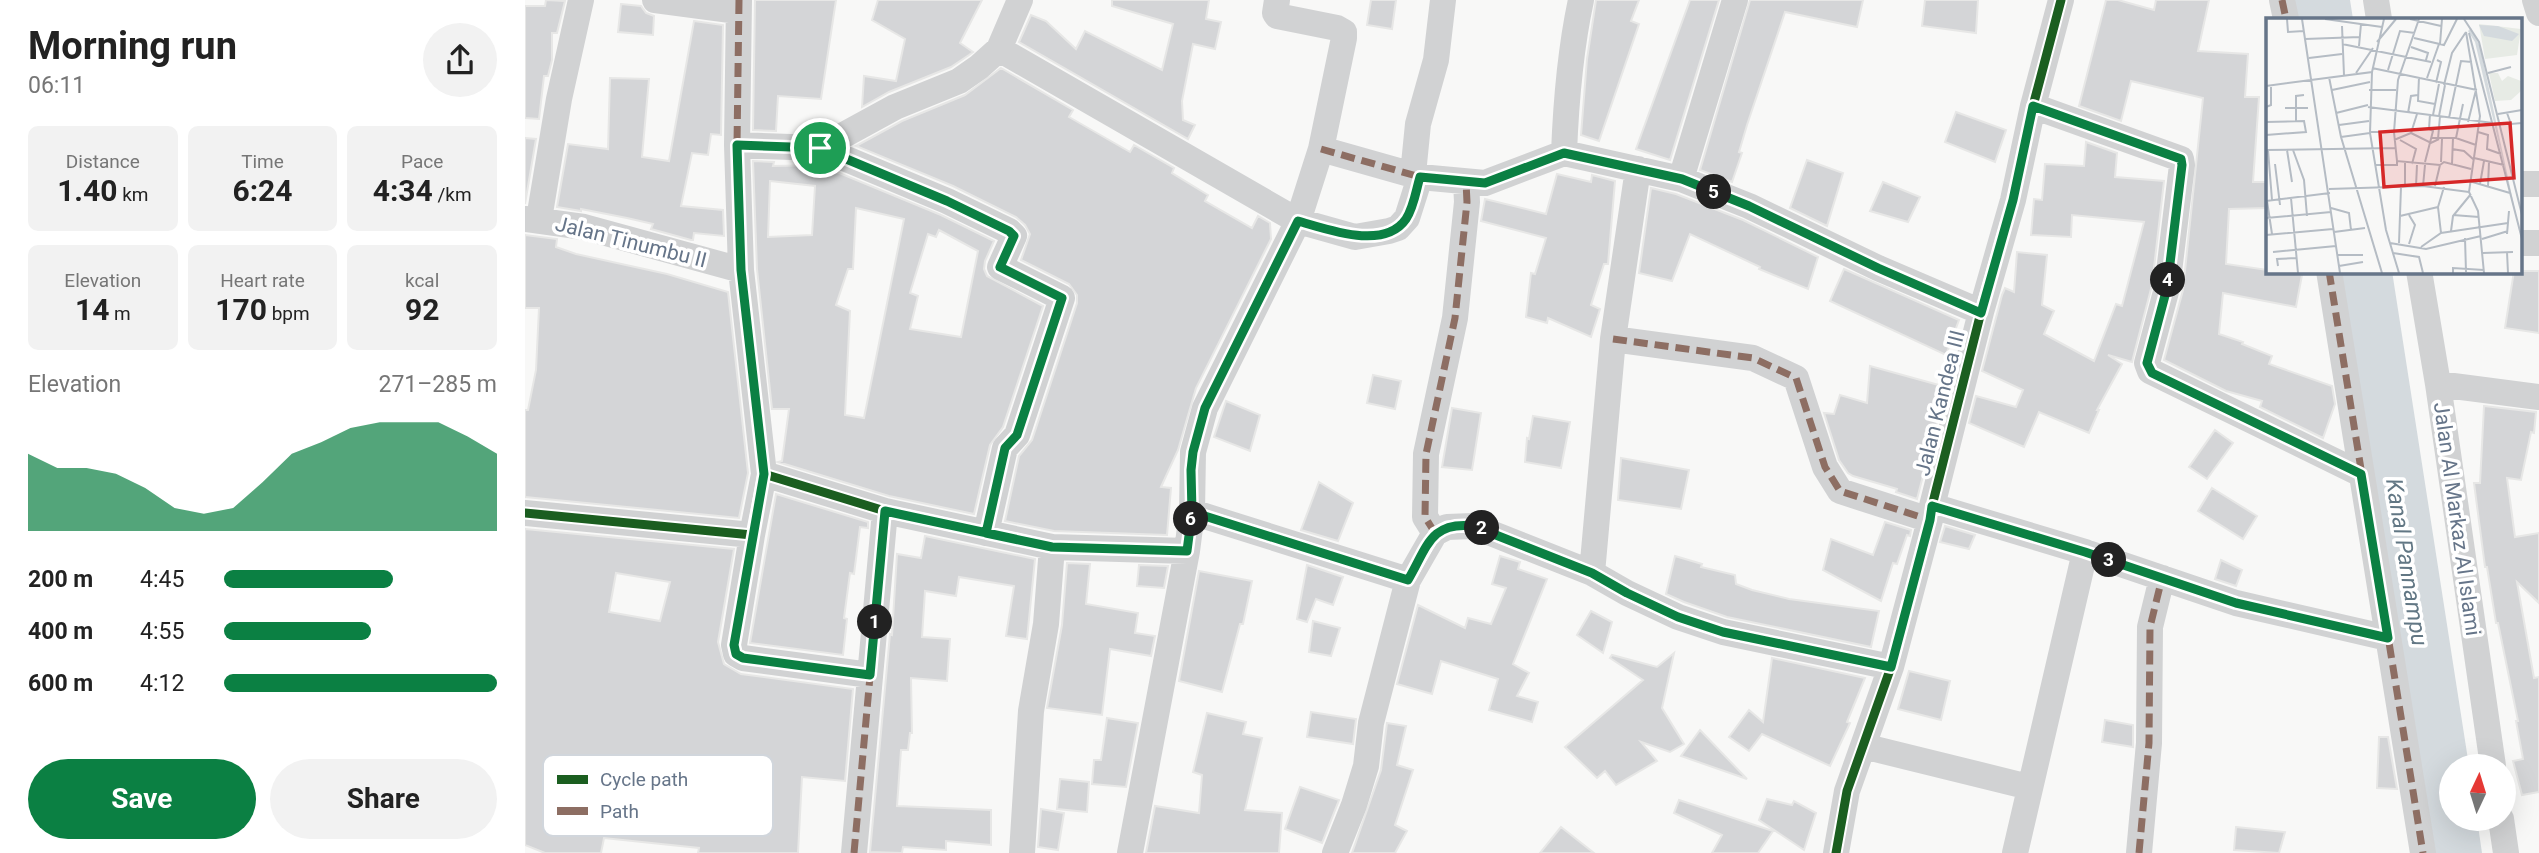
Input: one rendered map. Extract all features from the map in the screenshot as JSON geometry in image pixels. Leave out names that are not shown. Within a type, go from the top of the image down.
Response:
[{"type":"street","points":[[532,219],[581,0]]},
{"type":"street","points":[[655,0],[739,6],[737,145],[741,270],[764,474],[734,645],[736,654],[743,658],[870,675]]},
{"type":"street","points":[[820,148],[883,112],[959,81],[979,67],[999,49],[1020,0]]},
{"type":"street","points":[[1130,853],[1187,551],[1192,512],[1193,452],[1205,408],[1298,221],[1321,149],[1344,34],[1337,28],[1283,18],[1275,13],[1277,0]]},
{"type":"street","points":[[999,49],[1298,221],[1356,236],[1389,232],[1398,228],[1407,218],[1416,175],[1418,124],[1436,60],[1443,0]]},
{"type":"street","points":[[1564,153],[1566,99],[1574,29],[1581,0]]},
{"type":"street","points":[[1682,179],[1735,0]]},
{"type":"street","name":"Jalan Kandea III","points":[[1836,853],[1847,791],[1891,667],[1981,313],[2013,200],[2033,106],[2061,0]]},
{"type":"street","points":[[2282,0],[2286,18]]},
{"type":"street","points":[[2376,0],[2379,18]]},
{"type":"street","points":[[2535,0],[2539,13]]},
{"type":"street","points":[[2033,106],[2174,154],[2182,161],[2168,281],[2163,310],[2147,363],[2150,371],[2361,474]]},
{"type":"street","points":[[737,145],[820,148],[947,201],[1009,231],[1014,236],[1000,267],[1062,298],[1017,435],[1005,448],[986,533]]},
{"type":"street","points":[[1321,149],[1416,175],[1466,182],[1485,183],[1564,153],[1682,179],[1749,206],[1878,268],[1981,313]]},
{"type":"street","points":[[1592,573],[1613,340],[1639,169]]},
{"type":"street","points":[[1435,533],[1425,517],[1426,454],[1455,318],[1467,202],[1466,182]]},
{"type":"street","points":[[2521,184],[2539,184]]},
{"type":"street","name":"Jalan Tinumbu II","points":[[532,219],[584,227],[741,270]]},
{"type":"street","points":[[2521,243],[2539,243]]},
{"type":"street","points":[[2329,273],[2423,853]]},
{"type":"street","name":"Jalan Al Markaz Al Islami","points":[[2419,273],[2491,754]]},
{"type":"street","points":[[1613,340],[1753,358],[1795,378],[1825,467],[1840,491],[2085,552],[2236,603],[2388,638]]},
{"type":"street","points":[[2438,384],[2539,397]]},
{"type":"street","points":[[764,474],[885,511],[1052,547],[1187,551]]},
{"type":"street","points":[[854,853],[885,511]]},
{"type":"street","points":[[1192,512],[1408,580]]},
{"type":"street","points":[[525,513],[752,535]]},
{"type":"street","points":[[1335,853],[1366,766],[1378,693],[1408,580],[1435,533],[1447,527],[1460,524],[1473,526],[1592,573],[1678,617],[1723,632],[1891,667]]},
{"type":"street","points":[[1022,853],[1031,711],[1046,624],[1052,547]]},
{"type":"street","points":[[2015,853],[2085,552]]},
{"type":"street","points":[[2139,853],[2149,743],[2150,627],[2162,578]]},
{"type":"street","points":[[1863,746],[2029,787]]},
{"type":"street","points":[[2503,831],[2506,853]]},
{"type":"water","points":[[2293,0],[2350,0],[2353,18],[2296,18]]},
{"type":"water","name":"Kanal Pannampu","points":[[2337,273],[2392,273],[2467,754],[2439,754],[2439,831],[2479,831],[2482,853],[2430,853]]},
{"type":"building","points":[[546,0],[565,1],[557,33],[552,33],[552,60],[548,76],[544,76],[539,119],[525,118],[525,6],[545,6]]},
{"type":"building","points":[[755,0],[836,0],[821,99],[778,96],[776,131],[753,130]]},
{"type":"building","points":[[878,0],[982,0],[960,43],[973,52],[951,67],[889,92],[862,107],[864,76],[896,81],[905,39],[872,20]]},
{"type":"building","points":[[1112,0],[1209,0],[1206,19],[1221,22],[1215,49],[1193,44],[1182,101],[1183,120],[1195,125],[1188,139],[1019,42],[1031,15],[1046,21],[1076,49],[1085,31],[1162,70],[1173,24],[1112,6]]},
{"type":"building","points":[[1371,0],[1396,0],[1392,29],[1367,25]]},
{"type":"building","points":[[1596,0],[1639,0],[1631,21],[1639,24],[1599,141],[1581,135],[1587,59]]},
{"type":"building","points":[[1690,0],[1719,0],[1670,160],[1636,149]]},
{"type":"building","points":[[1750,0],[1863,0],[1857,27],[1785,12],[1747,125],[1739,152],[1742,153],[1732,182],[1700,170]]},
{"type":"building","points":[[1925,0],[1978,0],[1976,33],[1922,26]]},
{"type":"building","points":[[2106,0],[2118,0],[2154,10],[2156,0],[2209,0],[2198,51],[2248,54],[2245,97],[2259,97],[2253,182],[2266,182],[2266,208],[2229,209],[2226,264],[2266,270],[2266,273],[2302,275],[2296,307],[2223,293],[2219,334],[2272,356],[2269,364],[2332,386],[2335,404],[2323,438],[2260,407],[2262,401],[2226,391],[2164,360],[2183,290],[2203,98],[2131,81],[2121,121],[2079,106]]},
{"type":"building","points":[[621,4],[641,6],[646,13],[654,16],[653,35],[618,32]]},
{"type":"building","points":[[694,21],[723,25],[721,135],[711,134],[708,155],[692,153],[681,206],[723,210],[724,236],[694,233],[691,240],[651,229],[653,224],[581,209],[557,207],[568,144],[608,149],[610,78],[649,79],[642,157],[669,161]]},
{"type":"building","points":[[1001,68],[1073,110],[1069,117],[1130,152],[1134,145],[1174,168],[1172,173],[1208,195],[1205,201],[1252,228],[1258,216],[1270,223],[1271,239],[1196,388],[1178,450],[1161,487],[1171,488],[1167,535],[1054,531],[1005,521],[1019,456],[1032,440],[1077,303],[1077,295],[1069,284],[1021,260],[1030,234],[1016,217],[953,186],[856,146],[902,121],[965,95]]},
{"type":"building","points":[[1956,112],[2006,130],[1995,162],[1945,142]]},
{"type":"building","points":[[525,138],[536,139],[525,204]]},
{"type":"building","points":[[2086,142],[2117,153],[2115,177],[2164,181],[2152,285],[2132,362],[2108,355],[2122,364],[2097,410],[2089,433],[2039,412],[2024,447],[1969,423],[1976,396],[2016,407],[2023,390],[1982,371],[2002,295],[2005,288],[2014,292],[2017,252],[2047,255],[2042,305],[2054,311],[2044,334],[2094,361],[2116,304],[2122,306],[2144,222],[2072,215],[2071,237],[2031,235],[2034,199],[2042,200],[2045,164],[2084,166]]},
{"type":"building","points":[[1807,160],[1843,173],[1827,226],[1790,208]]},
{"type":"building","points":[[753,161],[774,162],[773,166],[820,165],[941,215],[994,241],[985,261],[987,276],[1043,306],[1003,427],[990,445],[974,514],[889,496],[778,462],[782,461],[789,409],[772,409],[757,269]],"holes":[[[770,181],[815,186],[812,235],[768,237]],[[856,208],[904,219],[864,418],[845,415],[850,311],[836,305],[848,269],[853,269]],[[939,230],[978,251],[961,337],[910,329],[918,296],[910,293],[928,234],[936,237]]]},
{"type":"building","points":[[1557,174],[1591,182],[1592,175],[1615,181],[1608,264],[1604,264],[1591,305],[1600,309],[1591,337],[1548,318],[1547,323],[1526,317],[1531,273],[1535,274],[1546,238],[1481,221],[1485,199],[1546,214]]},
{"type":"building","points":[[1883,182],[1920,197],[1908,222],[1870,211]]},
{"type":"building","points":[[1651,188],[1676,194],[1743,220],[1818,257],[1808,289],[1759,269],[1760,267],[1690,234],[1672,281],[1639,273]]},
{"type":"building","points":[[525,235],[557,239],[556,247],[576,254],[667,274],[728,292],[748,473],[739,518],[525,497],[525,410],[528,410],[536,370],[539,308],[525,308]]},
{"type":"building","points":[[1844,269],[1959,320],[1946,355],[1830,301]]},
{"type":"building","points":[[2539,271],[2539,333],[2505,328],[2514,273]]},
{"type":"building","points":[[1870,366],[1946,387],[1917,499],[1896,492],[1897,489],[1853,476],[1839,460],[1824,413],[1834,414],[1840,395],[1867,403]]},
{"type":"building","points":[[1373,375],[1401,381],[1395,409],[1367,403]]},
{"type":"building","points":[[1226,401],[1260,415],[1250,451],[1214,437]]},
{"type":"building","points":[[2484,406],[2536,412],[2534,433],[2531,432],[2521,480],[2507,478],[2515,537],[2539,533],[2539,603],[2517,582],[2534,678],[2539,677],[2539,792],[2522,795],[2517,776],[2517,760],[2523,759],[2518,721],[2485,567],[2474,483],[2480,483]]},
{"type":"building","points":[[1452,408],[1481,413],[1472,470],[1442,467]]},
{"type":"building","points":[[1533,416],[1570,422],[1561,468],[1525,462],[1527,438],[1529,439]]},
{"type":"building","points":[[2215,430],[2233,443],[2207,479],[2189,467]]},
{"type":"building","points":[[1621,458],[1689,470],[1681,509],[1618,500]]},
{"type":"building","points":[[1319,482],[1353,503],[1338,541],[1301,530]]},
{"type":"building","points":[[2212,488],[2257,516],[2243,539],[2198,511]]},
{"type":"building","points":[[776,494],[868,522],[868,528],[860,527],[854,574],[850,573],[844,618],[847,619],[843,655],[750,643]]},
{"type":"building","points":[[1885,522],[1911,530],[1897,564],[1893,563],[1881,601],[1823,570],[1831,539],[1873,555]]},
{"type":"building","points":[[1945,526],[1975,535],[1969,549],[1940,542]]},
{"type":"building","points":[[525,529],[734,549],[718,642],[724,664],[741,674],[853,689],[845,781],[802,777],[798,853],[698,853],[699,848],[604,838],[601,853],[545,853],[525,845]],"holes":[[[616,573],[670,582],[660,621],[609,612]]]},
{"type":"building","points":[[925,536],[1035,559],[1027,639],[1006,636],[1014,586],[959,577],[956,596],[925,591],[922,637],[950,639],[947,681],[911,678],[912,733],[908,750],[901,750],[897,806],[991,810],[991,845],[946,841],[946,850],[903,847],[902,853],[870,852],[890,634],[892,635],[897,554],[921,558]]},
{"type":"building","points":[[1500,556],[1520,562],[1518,569],[1547,579],[1513,664],[1529,673],[1517,696],[1538,702],[1532,722],[1489,710],[1498,679],[1441,661],[1432,694],[1397,684],[1418,605],[1465,628],[1468,618],[1491,624],[1506,588],[1492,584]]},
{"type":"building","points":[[1675,556],[1702,564],[1701,567],[1735,575],[1736,584],[1752,590],[1789,599],[1879,611],[1871,647],[1727,617],[1666,594]]},
{"type":"building","points":[[2221,560],[2242,570],[2236,586],[2215,579]]},
{"type":"building","points":[[1067,563],[1090,564],[1086,604],[1138,613],[1135,633],[1155,636],[1151,656],[1110,649],[1102,715],[1047,708],[1062,625]]},
{"type":"building","points":[[1139,565],[1168,566],[1164,588],[1137,586]]},
{"type":"building","points":[[1307,565],[1343,577],[1333,605],[1316,599],[1307,622],[1297,619]]},
{"type":"building","points":[[1199,571],[1252,581],[1243,624],[1240,624],[1222,692],[1179,681]]},
{"type":"building","points":[[1591,611],[1612,622],[1603,653],[1577,635]]},
{"type":"building","points":[[1313,621],[1340,628],[1331,656],[1309,652]]},
{"type":"building","points":[[1674,653],[1662,708],[1684,744],[1670,752],[1641,742],[1657,761],[1616,785],[1605,771],[1597,778],[1565,747],[1643,680],[1610,658],[1612,655],[1657,667]]},
{"type":"building","points":[[1772,658],[1865,678],[1847,722],[1850,723],[1830,766],[1762,734],[1749,751],[1729,737],[1749,710],[1763,722]]},
{"type":"building","points":[[1909,671],[1950,681],[1941,720],[1898,709]]},
{"type":"building","points":[[1311,712],[1356,719],[1353,744],[1307,737]]},
{"type":"building","points":[[1207,713],[1246,722],[1243,734],[1262,738],[1245,810],[1282,813],[1279,853],[1146,853],[1155,806],[1199,813],[1202,775],[1193,772]]},
{"type":"building","points":[[1107,718],[1138,723],[1126,787],[1092,784],[1094,760],[1101,760]]},
{"type":"building","points":[[2105,720],[2133,725],[2133,747],[2102,742]]},
{"type":"building","points":[[1387,723],[1406,726],[1397,765],[1413,770],[1395,825],[1407,831],[1395,853],[1352,853],[1381,770]]},
{"type":"building","points":[[1700,730],[1747,779],[1681,756]]},
{"type":"building","points":[[2379,737],[2388,737],[2397,789],[2377,788]]},
{"type":"building","points":[[1060,779],[1089,782],[1087,812],[1057,809]]},
{"type":"building","points":[[1300,787],[1339,800],[1322,843],[1285,829]]},
{"type":"building","points":[[1767,799],[1792,805],[1794,801],[1816,813],[1804,850],[1759,820]]},
{"type":"building","points":[[1679,800],[1773,831],[1758,853],[1712,853],[1722,835],[1674,813]]},
{"type":"building","points":[[1041,809],[1064,813],[1058,850],[1038,847]]},
{"type":"building","points":[[1561,827],[1594,853],[1540,853]]},
{"type":"building","points":[[2236,827],[2285,832],[2279,853],[2234,850]]},
{"type":"marked path","points":[[739,0],[737,145],[741,270]]},
{"type":"marked path","points":[[2282,0],[2286,18]]},
{"type":"marked path","points":[[820,148],[947,201],[1009,231],[1014,236],[1000,267],[1062,298],[1017,435],[1005,448],[986,533]]},
{"type":"marked path","points":[[1321,149],[1420,177],[1485,183],[1564,153]]},
{"type":"marked path","points":[[1435,533],[1425,517],[1426,454],[1455,318],[1467,202],[1466,182]]},
{"type":"marked path","points":[[2329,273],[2423,853]]},
{"type":"marked path","points":[[1613,339],[1753,358],[1796,378],[1825,467],[1840,491],[1930,520]]},
{"type":"marked path","points":[[1932,506],[2085,552],[2236,603],[2388,638]]},
{"type":"marked path","points":[[854,853],[885,511]]},
{"type":"marked path","points":[[752,535],[734,645],[736,654],[743,658],[870,675]]},
{"type":"marked path","points":[[2139,853],[2149,743],[2150,627],[2162,578]]},
{"type":"cycle path","points":[[1836,853],[1847,791],[1891,667],[1930,520],[1981,312],[2013,200],[2033,106],[2061,0]]},
{"type":"cycle path","points":[[525,513],[752,535],[764,474],[885,511],[1052,547],[1187,551],[1192,512],[1408,580],[1435,533],[1447,527],[1473,526],[1592,573],[1678,617],[1723,632],[1891,667]]},
{"type":"route","points":[[820,148],[737,145],[741,270],[764,474],[734,645],[736,654],[743,658],[870,675],[885,511],[986,533],[1052,547],[1129,551],[1187,551],[1192,512],[1408,580],[1435,533],[1460,524],[1473,526],[1489,530],[1592,573],[1678,617],[1723,632],[1891,667],[1932,506],[2085,552],[2236,603],[2388,638],[2361,474],[2148,369],[2147,363],[2163,310],[2169,274],[2181,159],[2174,154],[2033,106],[2013,200],[1981,313],[1878,268],[1749,206],[1682,179],[1564,153],[1485,183],[1420,177],[1407,218],[1398,228],[1389,232],[1347,235],[1298,221],[1205,408],[1193,452],[1192,512],[1187,551],[1052,547],[986,533],[1005,448],[1017,435],[1062,298],[1000,267],[1014,236],[1009,231],[947,201],[820,148]]}]
